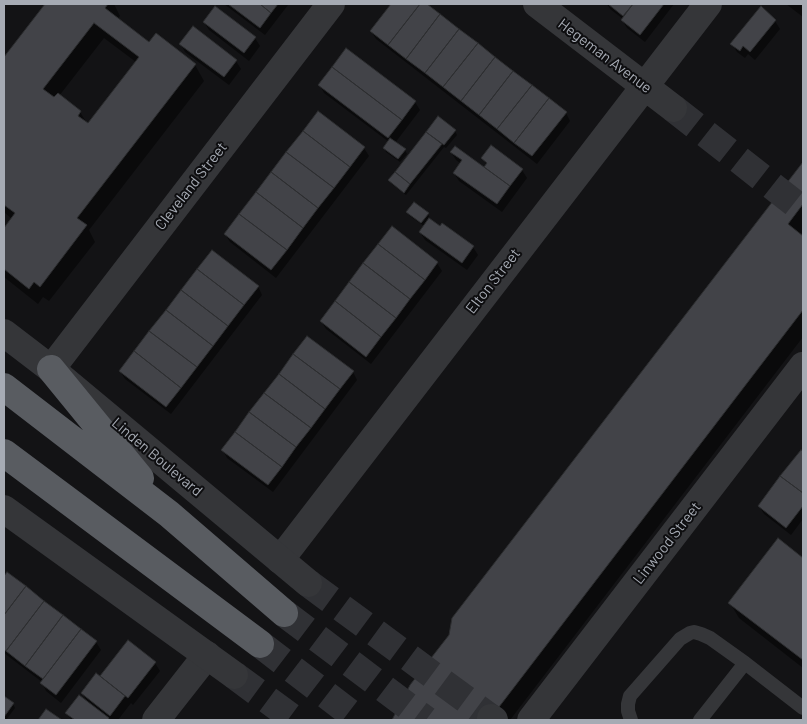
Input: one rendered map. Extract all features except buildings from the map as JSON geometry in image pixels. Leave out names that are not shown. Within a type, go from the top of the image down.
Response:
[{"type":"highway","points":[[51,369],[169,514]]},
{"type":"highway","points":[[4,387],[169,514],[284,613]]},
{"type":"highway","points":[[4,453],[260,644]]},
{"type":"street","name":"Cleveland Street","points":[[51,369],[330,4]]},
{"type":"street","name":"Hegeman Avenue","points":[[537,4],[673,108]]},
{"type":"street","name":"Elton Street","points":[[280,560],[708,4]]},
{"type":"street","name":"Linden Boulevard","points":[[4,333],[51,369],[308,583]]},
{"type":"street","name":"Linwood Street","points":[[531,720],[803,366]]},
{"type":"street","points":[[4,510],[234,676]]},
{"type":"street","points":[[156,720],[207,655]]},
{"type":"lane","points":[[631,720],[628,711],[630,696],[680,639],[694,632],[710,638],[803,708]]},
{"type":"lane","points":[[700,720],[745,663]]},
{"type":"tunnel","points":[[673,108],[803,210]]},
{"type":"tunnel","points":[[308,583],[491,718]]},
{"type":"tunnel","points":[[284,613],[426,720]]},
{"type":"tunnel","points":[[260,644],[359,720]]},
{"type":"tunnel","points":[[234,675],[295,720]]}]
